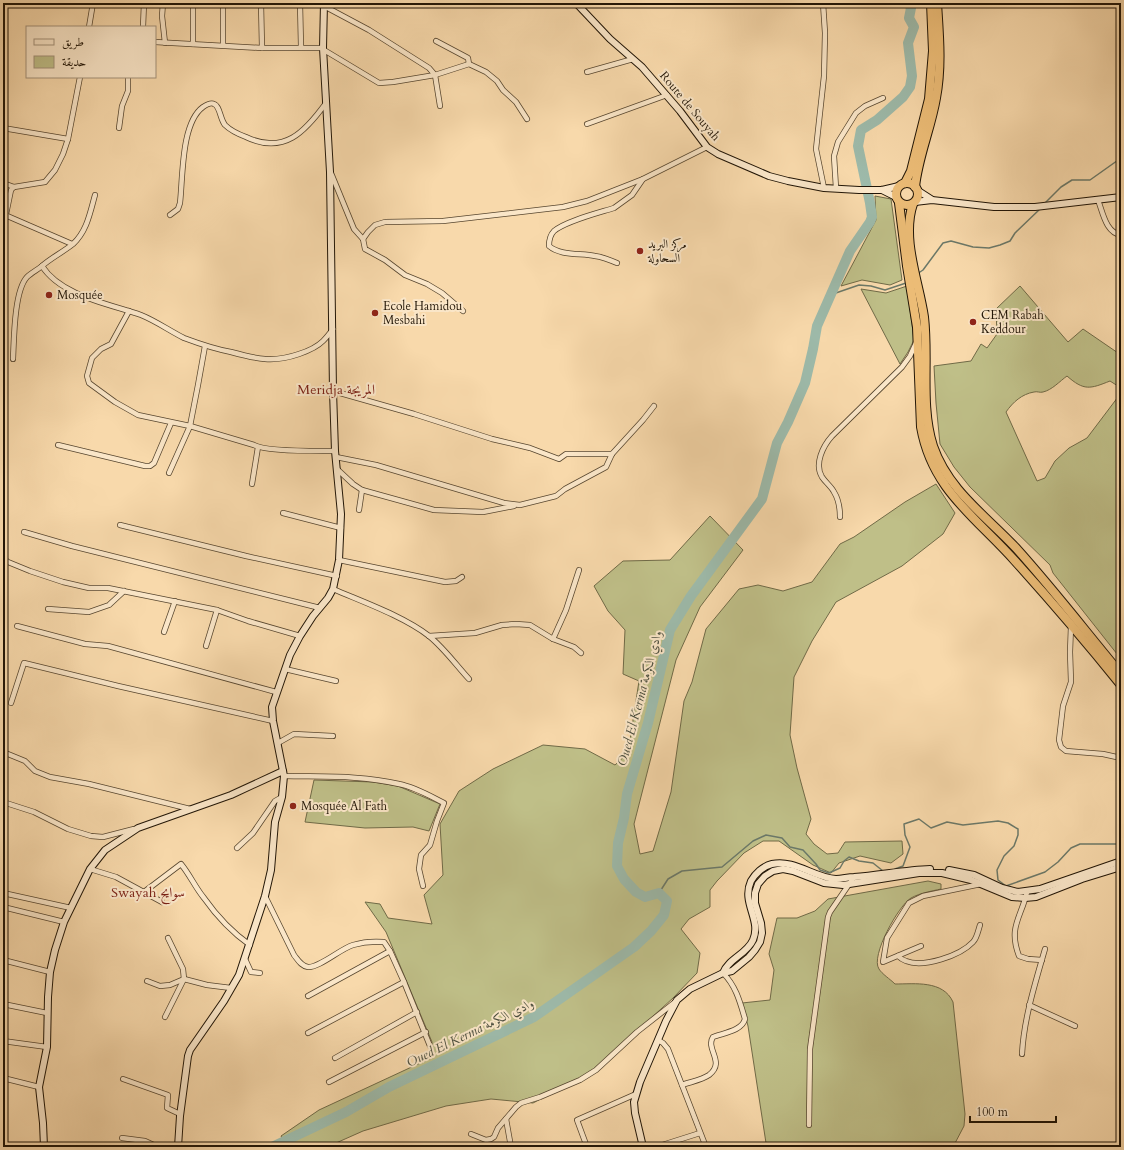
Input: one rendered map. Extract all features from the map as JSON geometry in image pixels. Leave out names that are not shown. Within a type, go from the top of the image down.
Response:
[{"type":"highway","points":[[931,3],[933,51],[929,99],[911,171],[896,191],[914,287],[924,324],[928,426],[933,446],[942,467],[953,485],[1015,548],[1121,674]]},
{"type":"highway","points":[[910,266],[910,214],[918,196],[916,188],[917,176],[934,113],[938,82],[940,51],[937,3]]},
{"type":"highway","points":[[902,184],[911,184],[916,188]]},
{"type":"highway","points":[[897,200],[904,205],[914,203]]},
{"type":"highway","points":[[914,287],[918,338],[921,427],[926,449],[935,470],[955,499],[1010,555],[1121,685]]},
{"type":"street","points":[[89,26],[93,3]]},
{"type":"street","points":[[143,26],[144,3]]},
{"type":"street","points":[[163,3],[162,16],[165,43]]},
{"type":"street","points":[[193,3],[193,44]]},
{"type":"street","points":[[223,3],[223,45]]},
{"type":"street","points":[[261,3],[262,48]]},
{"type":"street","points":[[300,3],[301,47]]},
{"type":"street","name":"Route de Souyah","points":[[576,3],[610,39],[642,67],[667,95],[707,146],[718,154],[769,176],[788,182],[824,188],[882,190],[902,184]]},
{"type":"street","points":[[823,3],[825,33],[824,76],[816,149],[824,188]]},
{"type":"street","points":[[177,1147],[186,1065],[190,1050],[224,1001],[239,975],[265,896],[271,870],[275,822],[282,797],[284,774],[273,721],[272,707],[276,692],[290,654],[300,636],[333,589],[339,560],[341,514],[333,391],[330,172],[324,49],[324,5],[394,45],[429,68],[435,74],[440,106]]},
{"type":"street","points":[[436,41],[468,58],[469,64]]},
{"type":"street","points":[[156,42],[262,48],[301,47],[324,49],[378,83],[435,74],[469,64],[486,72],[497,81],[503,90],[516,102],[527,118]]},
{"type":"street","points":[[587,72],[633,59]]},
{"type":"street","points":[[3,183],[14,187],[45,182],[55,170],[68,139],[80,78]]},
{"type":"street","points":[[119,128],[122,106],[128,91],[128,78]]},
{"type":"street","points":[[587,124],[667,95]]},
{"type":"street","points":[[836,188],[834,156],[838,142],[856,113],[865,106],[883,98]]},
{"type":"street","points":[[170,215],[178,209],[180,203],[186,138],[194,119],[201,108],[207,104],[216,104],[220,118],[233,132],[250,140],[264,144],[274,144],[286,141],[308,126],[327,102]]},
{"type":"street","points":[[3,128],[68,139]]},
{"type":"street","points":[[363,239],[375,225],[385,222],[443,221],[563,207],[587,201],[643,178],[707,146]]},
{"type":"street","points":[[330,172],[354,229],[363,239],[365,249],[405,275],[428,284],[442,293],[463,311]]},
{"type":"street","points":[[617,262],[595,256],[554,250],[549,246],[550,239],[553,232],[564,225],[614,208],[621,204],[632,195],[643,178]]},
{"type":"street","points":[[3,229],[10,190],[14,187]]},
{"type":"street","points":[[916,188],[924,196],[932,200]]},
{"type":"street","name":"Route de Souyah","points":[[882,190],[897,200]]},
{"type":"street","points":[[13,359],[15,321],[20,289],[26,278],[72,244],[82,233],[87,223],[95,195]]},
{"type":"street","points":[[914,203],[932,200],[994,207],[1035,207],[1121,197]]},
{"type":"street","points":[[1098,200],[1110,230],[1121,235]]},
{"type":"street","points":[[5,215],[72,244]]},
{"type":"street","points":[[42,266],[45,272],[56,282],[79,294],[143,316],[183,337],[205,346],[251,357],[274,360],[289,357],[309,350],[322,342],[333,329]]},
{"type":"street","points":[[129,311],[111,344],[101,349],[92,358],[87,376],[89,383],[115,402],[138,415],[190,426],[254,444],[258,447],[336,454],[504,503],[520,505]]},
{"type":"street","points":[[840,517],[839,505],[836,496],[820,472],[823,450],[832,436],[902,367],[910,356],[918,338]]},
{"type":"street","points":[[169,473],[190,426],[205,346]]},
{"type":"street","points":[[333,391],[530,448],[559,459],[566,454],[612,454]]},
{"type":"street","points":[[338,470],[362,490],[434,510],[483,512],[520,505],[556,496],[565,489],[606,467],[612,454],[639,425],[654,406]]},
{"type":"street","points":[[58,445],[150,466],[154,463],[171,423]]},
{"type":"street","points":[[252,484],[258,447]]},
{"type":"street","points":[[359,510],[362,490]]},
{"type":"street","points":[[283,513],[341,528]]},
{"type":"street","points":[[120,525],[246,556],[336,576]]},
{"type":"street","points":[[24,532],[72,546],[320,608]]},
{"type":"street","points":[[3,558],[8,562],[30,572],[63,582],[89,588],[108,588],[217,610],[248,621],[300,636]]},
{"type":"street","points":[[339,560],[445,582],[456,581],[462,577]]},
{"type":"street","points":[[553,639],[566,610],[579,570]]},
{"type":"street","points":[[333,589],[406,621],[429,636],[438,643],[469,679]]},
{"type":"street","points":[[48,608],[89,612],[109,605],[124,591]]},
{"type":"street","points":[[164,632],[174,601]]},
{"type":"street","points":[[206,646],[217,610]]},
{"type":"street","points":[[429,636],[475,633],[502,625],[530,624],[553,639],[574,646],[580,652]]},
{"type":"street","points":[[17,626],[84,644],[108,646],[276,692]]},
{"type":"street","points":[[1071,626],[1070,682],[1063,706],[1060,723],[1059,744],[1066,751],[1103,754],[1121,758]]},
{"type":"street","points":[[11,702],[24,663],[273,721]]},
{"type":"street","points":[[285,669],[336,681]]},
{"type":"street","points":[[278,742],[292,735],[300,734],[333,736]]},
{"type":"street","points":[[3,752],[24,761],[35,771],[50,777],[89,784],[192,810]]},
{"type":"street","points":[[3,802],[34,812],[68,829],[91,836],[103,837],[138,828],[192,810],[284,774],[379,780],[400,784],[423,792],[444,803],[430,845],[421,855],[419,869],[424,886]]},
{"type":"street","points":[[237,848],[253,833],[275,801],[282,797]]},
{"type":"street","points":[[44,1147],[39,1087],[47,1047],[47,1013],[50,972],[55,950],[64,922],[90,869],[105,850],[138,828]]},
{"type":"street","points":[[723,973],[724,969],[748,948],[753,940],[755,924],[749,907],[749,889],[754,877],[763,868],[771,864],[791,865],[836,879],[875,876],[917,869],[945,869],[974,876],[1010,891],[1026,895],[1102,867],[1121,862]]},
{"type":"street","points":[[144,892],[181,864],[187,871],[203,898],[238,937],[250,945]]},
{"type":"street","points":[[471,1134],[486,1140],[491,1139],[494,1137],[498,1128],[521,1103],[540,1097],[580,1080],[596,1070],[636,1032],[690,989],[723,973],[732,971],[749,957],[760,942],[762,933],[761,923],[755,903],[755,893],[758,884],[765,876],[773,871],[783,869],[793,871],[830,884],[850,884],[932,872],[955,875],[982,884],[1012,897],[1043,895],[1075,881],[1121,867]]},
{"type":"street","points":[[90,869],[116,877],[162,902]]},
{"type":"street","points":[[809,1126],[810,1049],[828,917],[854,877]]},
{"type":"street","points":[[921,946],[883,962],[887,938],[909,903],[922,896],[982,884]]},
{"type":"street","points":[[3,893],[71,908]]},
{"type":"street","points":[[1026,895],[1016,924],[1014,936],[1015,946],[1019,956],[1028,959],[1042,960]]},
{"type":"street","points":[[265,896],[294,955],[300,964],[307,967],[316,965],[352,946],[373,941],[384,942],[404,982],[426,1032],[430,1046]]},
{"type":"street","points":[[3,907],[64,922]]},
{"type":"street","points":[[898,956],[905,961],[913,963],[940,960],[973,942],[980,926]]},
{"type":"street","points":[[165,1017],[184,979],[183,969],[168,938]]},
{"type":"street","points":[[1022,1054],[1023,1037],[1030,1005],[1045,949]]},
{"type":"street","points":[[308,996],[390,952]]},
{"type":"street","points":[[3,960],[50,972]]},
{"type":"street","points":[[245,960],[251,972],[260,974]]},
{"type":"street","points":[[682,1085],[708,1076],[716,1066],[711,1039],[716,1035],[740,1027],[744,1022],[738,996],[729,979],[723,973]]},
{"type":"street","points":[[147,981],[160,986],[170,985],[184,979],[207,985],[232,988]]},
{"type":"street","points":[[308,1032],[404,982]]},
{"type":"street","points":[[643,1147],[634,1102],[640,1082],[677,1000]]},
{"type":"street","points":[[3,1004],[47,1013]]},
{"type":"street","points":[[1030,1005],[1075,1026]]},
{"type":"street","points":[[335,1058],[417,1012]]},
{"type":"street","points":[[329,1082],[426,1032]]},
{"type":"street","points":[[3,1040],[47,1047]]},
{"type":"street","points":[[658,1040],[666,1045],[668,1049],[706,1147]]},
{"type":"street","points":[[3,1078],[39,1087]]},
{"type":"street","points":[[123,1079],[168,1095],[166,1108],[180,1114]]},
{"type":"street","points":[[587,1147],[577,1120],[636,1094]]},
{"type":"street","points":[[506,1119],[511,1147]]},
{"type":"street","points":[[656,1147],[700,1132]]},
{"type":"street","points":[[122,1138],[141,1141],[158,1147]]},
{"type":"street","points":[[141,1141],[141,1147]]},
{"type":"green space","points":[[875,196],[891,199],[902,280],[890,285],[862,280],[841,286],[876,220]]},
{"type":"green space","points":[[907,286],[914,340],[900,364],[861,289],[886,293]]},
{"type":"green space","points":[[1020,286],[1068,342],[1083,329],[1121,355],[1121,388],[1110,381],[1097,386],[1087,387],[1078,384],[1067,376],[1046,391],[1030,393],[1022,397],[1006,412],[1037,481],[1045,478],[1055,461],[1069,448],[1087,438],[1121,393],[1121,659],[1053,573],[1050,565],[970,487],[954,467],[940,444],[934,366],[971,361],[981,344],[987,348],[997,334],[996,309]]},
{"type":"green space","points":[[936,484],[955,513],[943,534],[902,566],[836,602],[812,641],[794,677],[790,735],[797,768],[811,819],[806,834],[814,844],[827,854],[838,853],[845,842],[902,841],[903,854],[891,863],[860,856],[839,863],[831,873],[813,865],[779,841],[763,841],[744,853],[717,881],[710,890],[710,907],[689,919],[681,929],[700,953],[697,973],[673,998],[591,1073],[533,1103],[491,1099],[446,1106],[363,1131],[327,1147],[287,1147],[281,1136],[319,1110],[431,1058],[432,1042],[386,932],[365,902],[380,904],[388,918],[432,924],[424,895],[443,875],[440,824],[459,791],[493,769],[543,745],[585,749],[615,765],[628,753],[639,681],[623,674],[625,630],[608,611],[594,586],[623,561],[670,560],[710,516],[743,550],[700,607],[676,660],[634,824],[640,854],[653,851],[671,792],[684,701],[692,682],[706,629],[739,589],[758,585],[783,591],[812,582],[840,544],[854,537],[905,502]]},
{"type":"green space","points":[[314,780],[373,782],[398,786],[440,804],[429,831],[413,827],[365,828],[305,822]]},
{"type":"green space","points":[[928,881],[941,884],[941,889],[918,895],[911,898],[906,903],[893,920],[887,931],[877,963],[880,971],[895,984],[920,984],[936,987],[943,990],[953,1002],[965,1114],[964,1126],[953,1147],[772,1147],[766,1143],[748,1026],[742,1003],[770,1000],[774,970],[769,954],[777,918],[797,918],[815,911],[828,899]]},
{"type":"waterway","name":"Oued El Kerma وادي الكرمة","points":[[272,1147],[346,1112],[389,1087],[534,1017],[634,947],[651,931],[664,915],[667,901],[659,893],[645,897],[636,892],[624,879],[617,866],[618,843],[624,818],[627,794],[648,723],[670,630],[691,596],[762,499],[777,443],[805,383],[817,326],[850,251],[872,217],[858,146],[861,130],[877,120],[903,97],[910,87],[912,76],[908,43],[914,27],[909,18],[911,8],[908,3]]},
{"type":"waterway","points":[[1045,203],[1061,187],[1072,180],[1090,180],[1121,158]]},
{"type":"waterway","points":[[917,274],[923,270],[943,243],[951,241],[973,247],[989,248],[1000,245],[1010,241],[1015,233],[1040,209]]},
{"type":"waterway","points":[[830,295],[859,285],[871,286],[885,290],[906,283]]},
{"type":"waterway","points":[[895,869],[903,866],[910,847],[905,835],[904,824],[919,819],[931,828],[947,822],[963,825],[998,821],[1008,823],[1018,829],[1018,835],[1014,846],[1004,856],[997,870],[998,880],[1006,886],[1045,872],[1058,862],[1071,848],[1080,844],[1121,844]]},
{"type":"waterway","points":[[659,893],[668,879],[682,871],[722,867],[753,841],[766,835],[782,838],[790,847],[803,850],[820,870],[829,873],[840,868],[844,861],[849,857],[859,861],[873,863],[883,871]]},
{"type":"place","name":"مركز البريد السحاولة","points":[[640,251]]},
{"type":"place","name":"Mosquée","points":[[49,295]]},
{"type":"place","name":"Ecole Hamidou Mesbahi","points":[[375,313]]},
{"type":"place","name":"CEM Rabah Keddour","points":[[973,322]]},
{"type":"place","name":"Mosquée Al Fath","points":[[293,806]]},
{"type":"district","name":"Meridja المريجة","points":[[336,389]]},
{"type":"district","name":"Swayah سوايح","points":[[148,892]]}]
